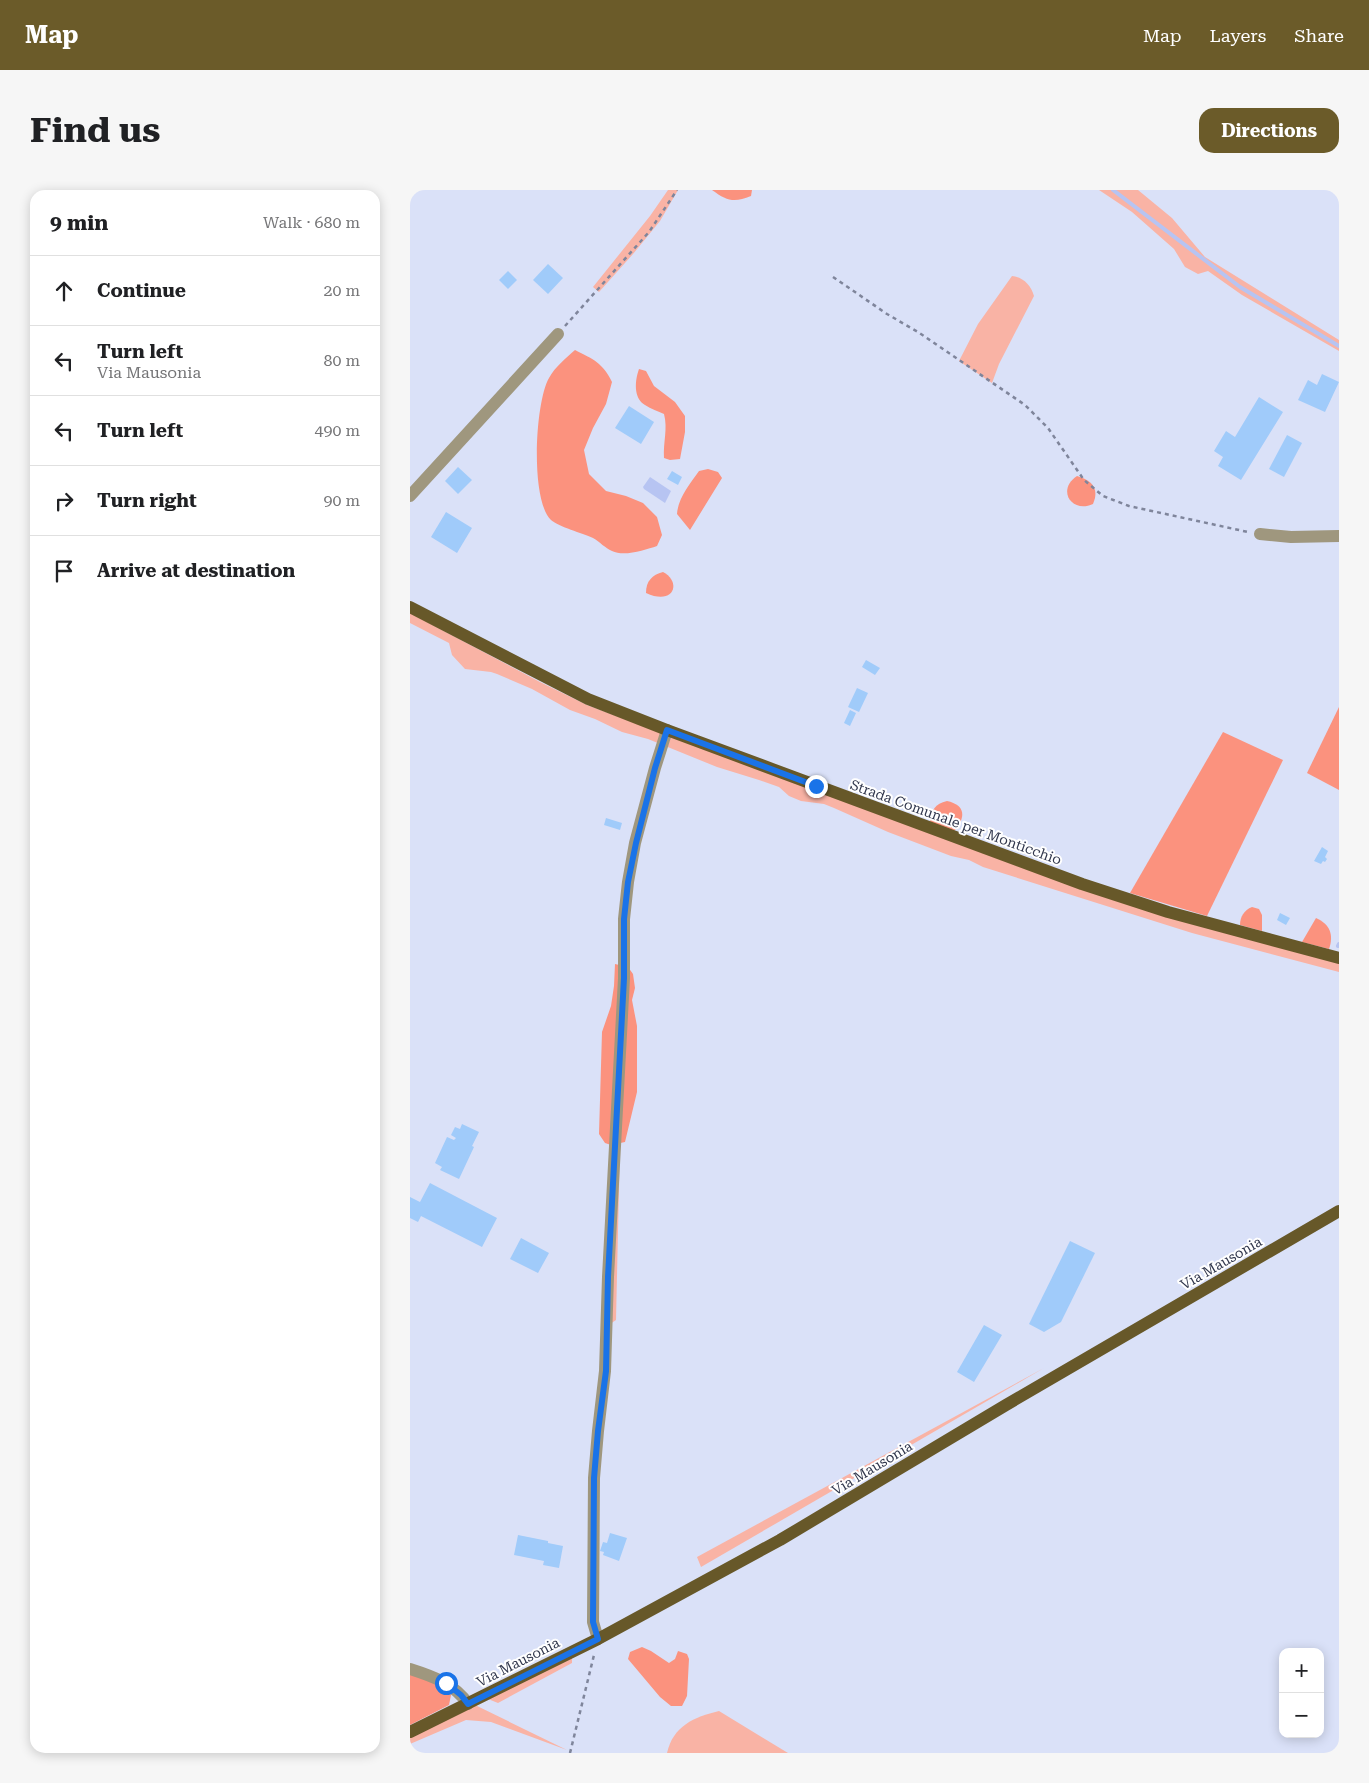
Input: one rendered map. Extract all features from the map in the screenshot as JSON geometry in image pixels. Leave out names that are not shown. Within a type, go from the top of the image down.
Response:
[{"type":"main road","name":"Strada Comunale per Monticchio","points":[[410,607],[588,699],[667,730],[1082,884],[1168,912],[1339,958]]},
{"type":"main road","name":"Via Mausonia","points":[[410,1732],[598,1639],[780,1540],[1006,1405],[1339,1211]]},
{"type":"lane","points":[[410,496],[558,334]]},
{"type":"lane","points":[[1260,534],[1291,537],[1339,536]]},
{"type":"lane","points":[[598,1639],[593,1622],[594,1478],[606,1362],[609,1258],[624,978],[624,919],[628,882],[636,843],[655,768],[667,730]]},
{"type":"lane","points":[[410,1669],[446,1683],[461,1695],[468,1704]]},
{"type":"path","points":[[558,334],[649,232],[677,190]]},
{"type":"path","points":[[833,276],[1033,412],[1055,438],[1084,480],[1104,496],[1128,506],[1260,534]]},
{"type":"path","points":[[570,1753],[598,1639]]},
{"type":"shaded area","points":[[668,190],[678,190],[660,221],[599,292],[593,287],[650,216]]},
{"type":"shaded area","points":[[712,190],[752,190],[751,196],[740,200],[731,200],[722,197]]},
{"type":"shaded area","points":[[1099,190],[1138,190],[1172,218],[1205,257],[1339,340],[1339,351],[1242,295],[1208,271],[1198,274],[1185,267],[1174,249],[1132,212]]},
{"type":"shaded area","points":[[1012,276],[1026,282],[1034,296],[999,364],[992,383],[959,361],[978,324]]},
{"type":"shaded area","points":[[575,350],[597,362],[605,370],[612,382],[606,404],[584,450],[589,474],[606,491],[643,503],[657,517],[662,535],[657,546],[634,552],[617,553],[609,550],[593,538],[555,523],[544,509],[537,473],[540,408],[544,390],[551,374]]},
{"type":"shaded area","points":[[639,369],[646,371],[654,386],[675,402],[685,416],[685,432],[680,459],[670,460],[664,458],[666,425],[664,414],[645,405],[638,398],[636,383]]},
{"type":"shaded area","points":[[708,469],[718,472],[722,478],[690,530],[677,514],[678,508],[685,491],[699,471]]},
{"type":"shaded area","points":[[1077,476],[1090,482],[1095,489],[1093,504],[1079,506],[1069,499],[1067,494],[1068,488]]},
{"type":"shaded area","points":[[663,572],[672,581],[672,591],[669,595],[663,597],[646,593],[650,579]]},
{"type":"shaded area","points":[[410,613],[587,705],[1018,866],[1339,962],[1339,972],[1192,933],[983,867],[969,860],[951,856],[888,832],[824,804],[801,801],[789,796],[779,787],[717,767],[648,739],[622,732],[570,710],[532,689],[497,674],[465,669],[452,655],[449,643],[410,623]]},
{"type":"shaded area","points":[[1339,707],[1339,790],[1307,773]]},
{"type":"shaded area","points":[[1223,732],[1283,760],[1207,916],[1130,893]]},
{"type":"shaded area","points":[[947,801],[958,806],[962,813],[961,821],[954,831],[930,822],[934,808]]},
{"type":"shaded area","points":[[1252,907],[1259,909],[1262,915],[1262,931],[1240,925],[1243,914]]},
{"type":"shaded area","points":[[1316,918],[1325,923],[1330,930],[1329,949],[1302,942]]},
{"type":"shaded area","points":[[615,964],[628,967],[633,974],[635,988],[632,1000],[637,1026],[637,1092],[625,1142],[611,1145],[605,1143],[599,1134],[602,1032],[611,1006]]},
{"type":"shaded area","points":[[620,1143],[616,1320],[610,1324]]},
{"type":"shaded area","points":[[1044,1368],[701,1567],[697,1557]]},
{"type":"shaded area","points":[[642,1647],[669,1663],[675,1659],[678,1651],[687,1654],[689,1659],[687,1696],[682,1706],[671,1706],[660,1697],[628,1659],[630,1652]]},
{"type":"shaded area","points":[[572,1657],[572,1663],[498,1703],[488,1699]]},
{"type":"shaded area","points":[[410,1673],[446,1686],[451,1695],[449,1705],[410,1725]]},
{"type":"shaded area","points":[[475,1705],[567,1750],[491,1722],[466,1720],[410,1744],[410,1736]]},
{"type":"shaded area","points":[[719,1711],[788,1753],[667,1753],[679,1729],[701,1716]]},
{"type":"water","points":[[650,477],[671,491],[665,503],[644,489],[643,487]]},
{"type":"building","points":[[548,264],[563,278],[548,294],[533,280]]},
{"type":"building","points":[[508,271],[517,280],[508,289],[499,280]]},
{"type":"building","points":[[1322,374],[1339,382],[1325,412],[1298,400],[1308,380],[1317,385]]},
{"type":"building","points":[[1259,397],[1283,412],[1241,480],[1218,466],[1223,457],[1214,451],[1226,431],[1235,437]]},
{"type":"building","points":[[629,406],[654,422],[641,444],[615,428]]},
{"type":"building","points":[[1287,435],[1302,443],[1284,477],[1269,469]]},
{"type":"building","points":[[458,467],[472,480],[458,494],[445,481]]},
{"type":"building","points":[[672,471],[682,477],[678,485],[667,479]]},
{"type":"building","points":[[446,512],[472,528],[457,553],[431,537]]},
{"type":"building","points":[[866,660],[880,668],[875,675],[862,667]]},
{"type":"building","points":[[857,688],[868,693],[859,712],[848,707]]},
{"type":"building","points":[[850,710],[856,713],[850,726],[844,723]]},
{"type":"building","points":[[606,818],[622,823],[620,830],[604,825]]},
{"type":"building","points":[[1322,847],[1328,851],[1325,857],[1327,859],[1321,864],[1314,861]]},
{"type":"building","points":[[1280,913],[1290,918],[1286,925],[1277,920]]},
{"type":"building","points":[[462,1124],[479,1132],[459,1179],[440,1170],[442,1167],[435,1163],[447,1137],[454,1140],[456,1138],[451,1135],[455,1127],[460,1129]]},
{"type":"building","points":[[430,1183],[497,1218],[482,1247],[421,1216],[418,1222],[410,1218],[410,1197],[420,1202]]},
{"type":"building","points":[[521,1238],[549,1253],[538,1273],[510,1259]]},
{"type":"building","points":[[1070,1241],[1095,1253],[1061,1322],[1044,1332],[1029,1324]]},
{"type":"building","points":[[984,1325],[1002,1335],[974,1382],[957,1372]]},
{"type":"building","points":[[610,1533],[627,1538],[619,1561],[603,1555],[604,1552],[600,1551],[603,1542],[607,1543]]},
{"type":"building","points":[[518,1535],[563,1546],[559,1568],[543,1565],[544,1561],[514,1555]]},
{"type":"waterway","points":[[1113,190],[1240,287],[1339,346]]},
{"type":"route","points":[[446,1683],[455,1689],[468,1704],[598,1639],[593,1622],[594,1478],[606,1371],[608,1277],[624,978],[624,919],[628,882],[636,843],[655,768],[667,730],[816,786]]}]
